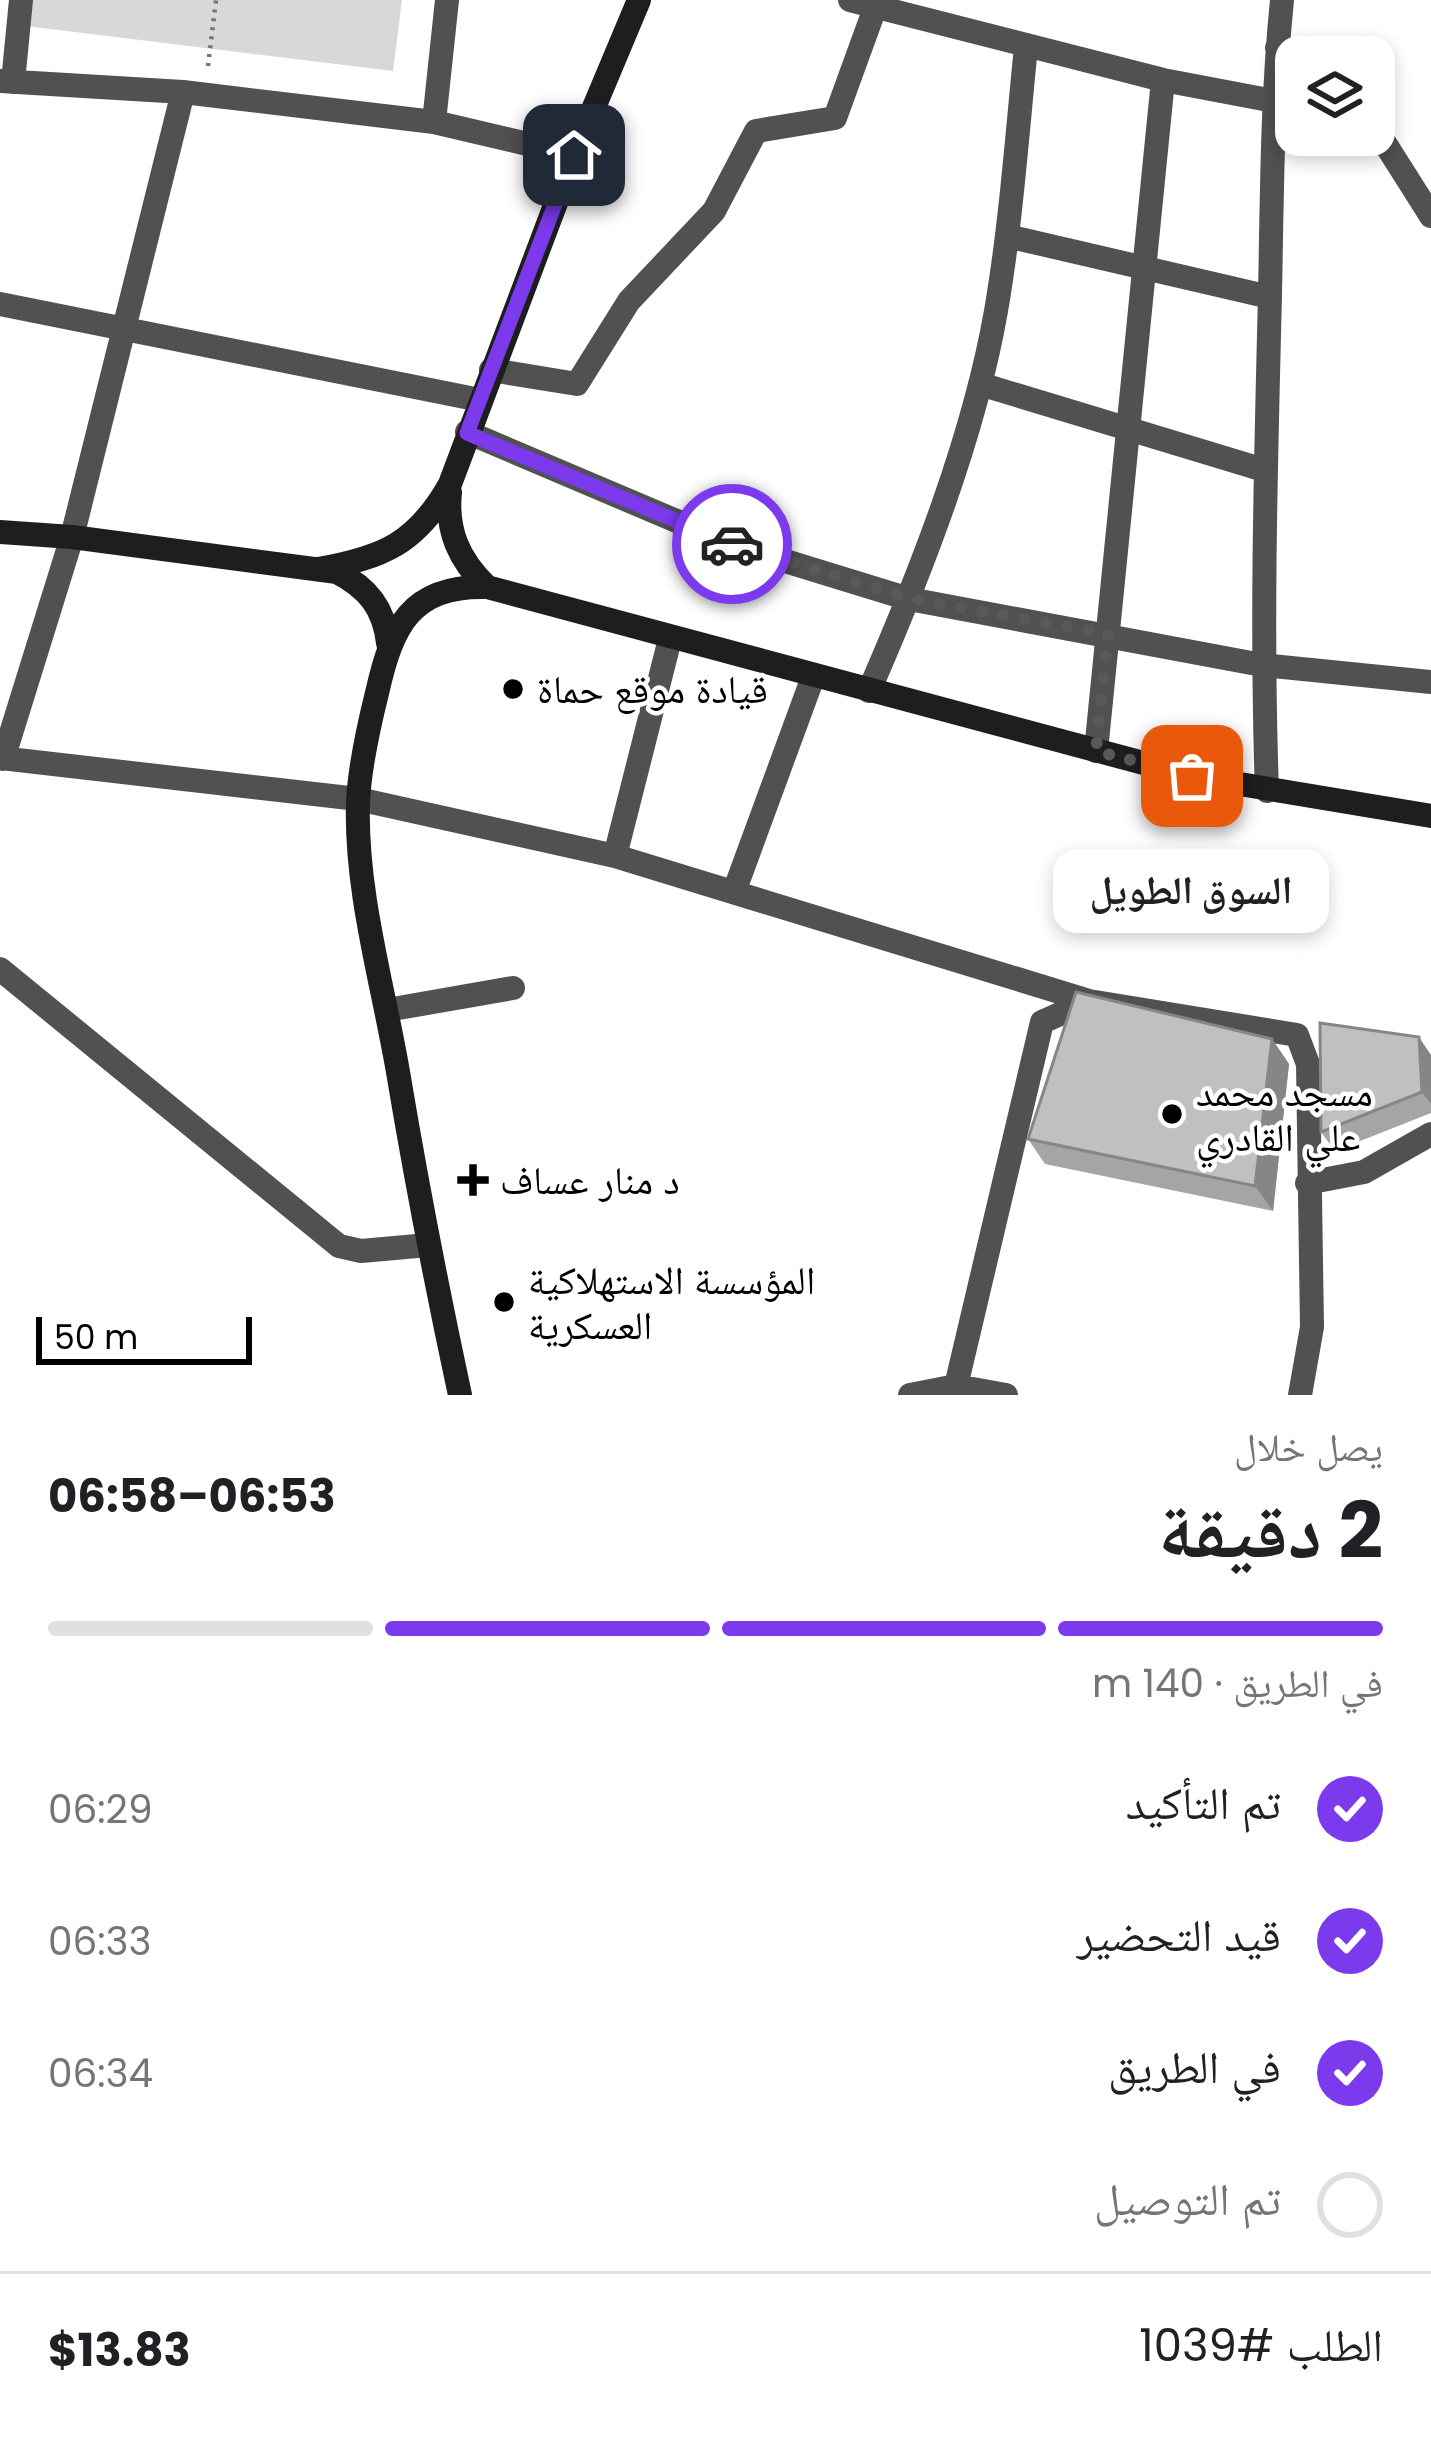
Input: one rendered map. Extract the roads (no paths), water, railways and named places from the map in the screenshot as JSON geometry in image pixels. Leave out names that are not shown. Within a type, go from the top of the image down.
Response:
[{"type":"main road","points":[[318,569],[389,551],[436,511],[451,484],[490,370],[638,0]]},
{"type":"main road","points":[[451,484],[450,530],[470,571],[487,587]]},
{"type":"main road","points":[[0,532],[337,572],[368,592],[380,608],[388,643]]},
{"type":"main road","points":[[460,1395],[428,1245],[363,876],[358,799],[388,643],[400,623],[434,594],[456,586],[487,587],[1096,751],[1267,791],[1431,816]]},
{"type":"street","points":[[21,0],[6,81],[194,94],[434,122],[574,155]]},
{"type":"street","points":[[434,122],[447,0]]},
{"type":"street","points":[[1278,36],[1282,0]]},
{"type":"street","points":[[490,370],[577,384],[629,301],[715,212],[756,131],[835,118],[863,4],[1163,80],[1274,101]]},
{"type":"street","points":[[869,691],[909,598],[980,384],[1006,236],[1026,47]]},
{"type":"street","points":[[1096,751],[1163,80]]},
{"type":"street","points":[[1267,791],[1262,665],[1264,470],[1275,84]]},
{"type":"street","points":[[194,94],[124,329],[72,537],[1,758],[358,799],[615,856],[1089,1001],[1297,1035],[1308,1064],[1312,1327],[1303,1390]]},
{"type":"street","points":[[1393,156],[1431,216]]},
{"type":"street","points":[[1006,236],[1270,297]]},
{"type":"street","points":[[0,304],[480,400]]},
{"type":"street","points":[[980,384],[1264,470]]},
{"type":"street","points":[[467,433],[733,545],[909,598],[1262,665],[1431,682]]},
{"type":"street","points":[[615,856],[670,639]]},
{"type":"street","points":[[734,892],[813,676]]},
{"type":"street","points":[[0,969],[339,1246],[361,1251],[428,1245]]},
{"type":"street","points":[[387,1010],[513,988]]},
{"type":"street","points":[[956,1386],[1042,1022],[1089,1001]]},
{"type":"street","points":[[1307,1184],[1364,1172],[1431,1134]]},
{"type":"street","points":[[910,1395],[956,1386],[1006,1395]]},
{"type":"place","name":"قيادة موقع حماة","points":[[513,689]]},
{"type":"place","name":"السوق الطويل","points":[[1192,776]]},
{"type":"place","name":"مسجد محمد علي القادري","points":[[1172,1114]]},
{"type":"place","name":"د منار عساف","points":[[473,1180]]},
{"type":"place","name":"المؤسسة الاستهلاكية العسكرية","points":[[504,1302]]}]
